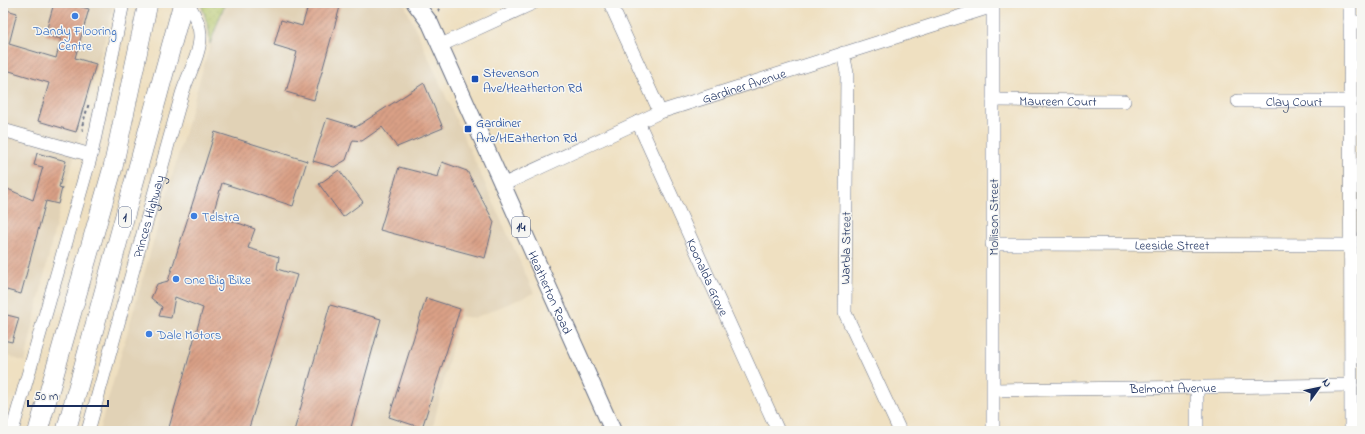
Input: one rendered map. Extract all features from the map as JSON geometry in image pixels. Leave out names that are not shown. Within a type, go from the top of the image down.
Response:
[{"type":"highway","name":"1","points":[[38,431],[113,167],[148,3]]},
{"type":"highway","name":"Princes Highway","points":[[66,431],[183,3]]},
{"type":"main road","name":"Heatherton Road","points":[[415,3],[430,23],[613,431]]},
{"type":"main road","name":"Heatherton Road","points":[[429,3],[431,12],[430,23]]},
{"type":"street","points":[[12,431],[91,155],[123,3]]},
{"type":"street","name":"Princes Highway","points":[[88,431],[187,80],[198,48],[200,35],[196,17],[188,3]]},
{"type":"street","points":[[440,46],[532,3]]},
{"type":"street","points":[[610,3],[660,112]]},
{"type":"street","points":[[1350,3],[1356,22],[1350,101],[1357,172],[1351,246],[1356,327],[1351,385],[1352,431]]},
{"type":"street","name":"Gardiner Avenue","points":[[502,185],[660,112],[993,5]]},
{"type":"street","name":"Mollison Street","points":[[993,5],[993,431]]},
{"type":"street","name":"Warbla Street","points":[[842,53],[847,73],[845,313],[900,431]]},
{"type":"street","name":"Maureen Court","points":[[993,100],[1124,100]]},
{"type":"street","name":"Clay Court","points":[[1238,101],[1350,101]]},
{"type":"street","name":"Koonalda Grove","points":[[638,122],[778,431]]},
{"type":"street","points":[[3,130],[91,155]]},
{"type":"street","name":"Leeside Street","points":[[992,244],[1351,246]]},
{"type":"street","name":"Belmont Avenue","points":[[994,390],[1351,385]]},
{"type":"street","points":[[1197,387],[1197,431]]},
{"type":"shaded area","points":[[3,3],[114,3],[54,232],[25,362],[3,354]]},
{"type":"shaded area","points":[[225,3],[404,3],[534,293],[474,318],[459,316],[432,431],[99,431],[210,44]]},
{"type":"shaded area","points":[[1358,339],[1362,339],[1362,431],[1358,431]]},
{"type":"green space","points":[[201,3],[225,3],[210,44],[209,30]]},
{"type":"building","points":[[54,3],[67,3],[89,9],[75,58],[96,64],[76,132],[38,121],[49,83],[3,69],[3,9],[17,13],[9,44],[56,58],[61,39],[45,35]]},
{"type":"building","points":[[309,3],[341,3],[314,100],[286,92],[297,52],[274,45],[281,20],[302,26]]},
{"type":"building","points":[[424,83],[443,128],[397,147],[382,127],[362,141],[353,140],[346,160],[334,167],[313,161],[327,118],[356,127]]},
{"type":"building","points":[[215,132],[307,161],[293,206],[222,183],[213,214],[255,229],[248,248],[279,257],[277,269],[297,275],[248,431],[168,431],[203,308],[175,297],[171,318],[159,316],[162,307],[151,298],[157,284],[168,281]]},
{"type":"building","points":[[37,153],[66,161],[59,187],[62,188],[58,204],[46,201],[21,294],[3,289],[3,187],[33,200],[43,167],[34,165]]},
{"type":"building","points":[[442,162],[467,171],[494,222],[485,258],[380,230],[399,167],[438,177]]},
{"type":"building","points":[[339,170],[363,202],[343,217],[319,184]]},
{"type":"building","points":[[426,298],[460,309],[422,428],[389,417]]},
{"type":"building","points":[[330,305],[381,319],[350,431],[294,431]]},
{"type":"building","points":[[3,314],[19,318],[12,342],[3,340]]},
{"type":"place","name":"Dandy Flooring Centre","points":[[75,16]]},
{"type":"place","name":"Stevenson Ave/Heatherton Rd","points":[[475,79]]},
{"type":"place","name":"Gardiner Ave/HEatherton Rd","points":[[468,129]]},
{"type":"place","name":"Telstra","points":[[194,216]]},
{"type":"place","name":"One Big Bike","points":[[176,279]]},
{"type":"place","name":"Dale Motors","points":[[149,334]]}]
